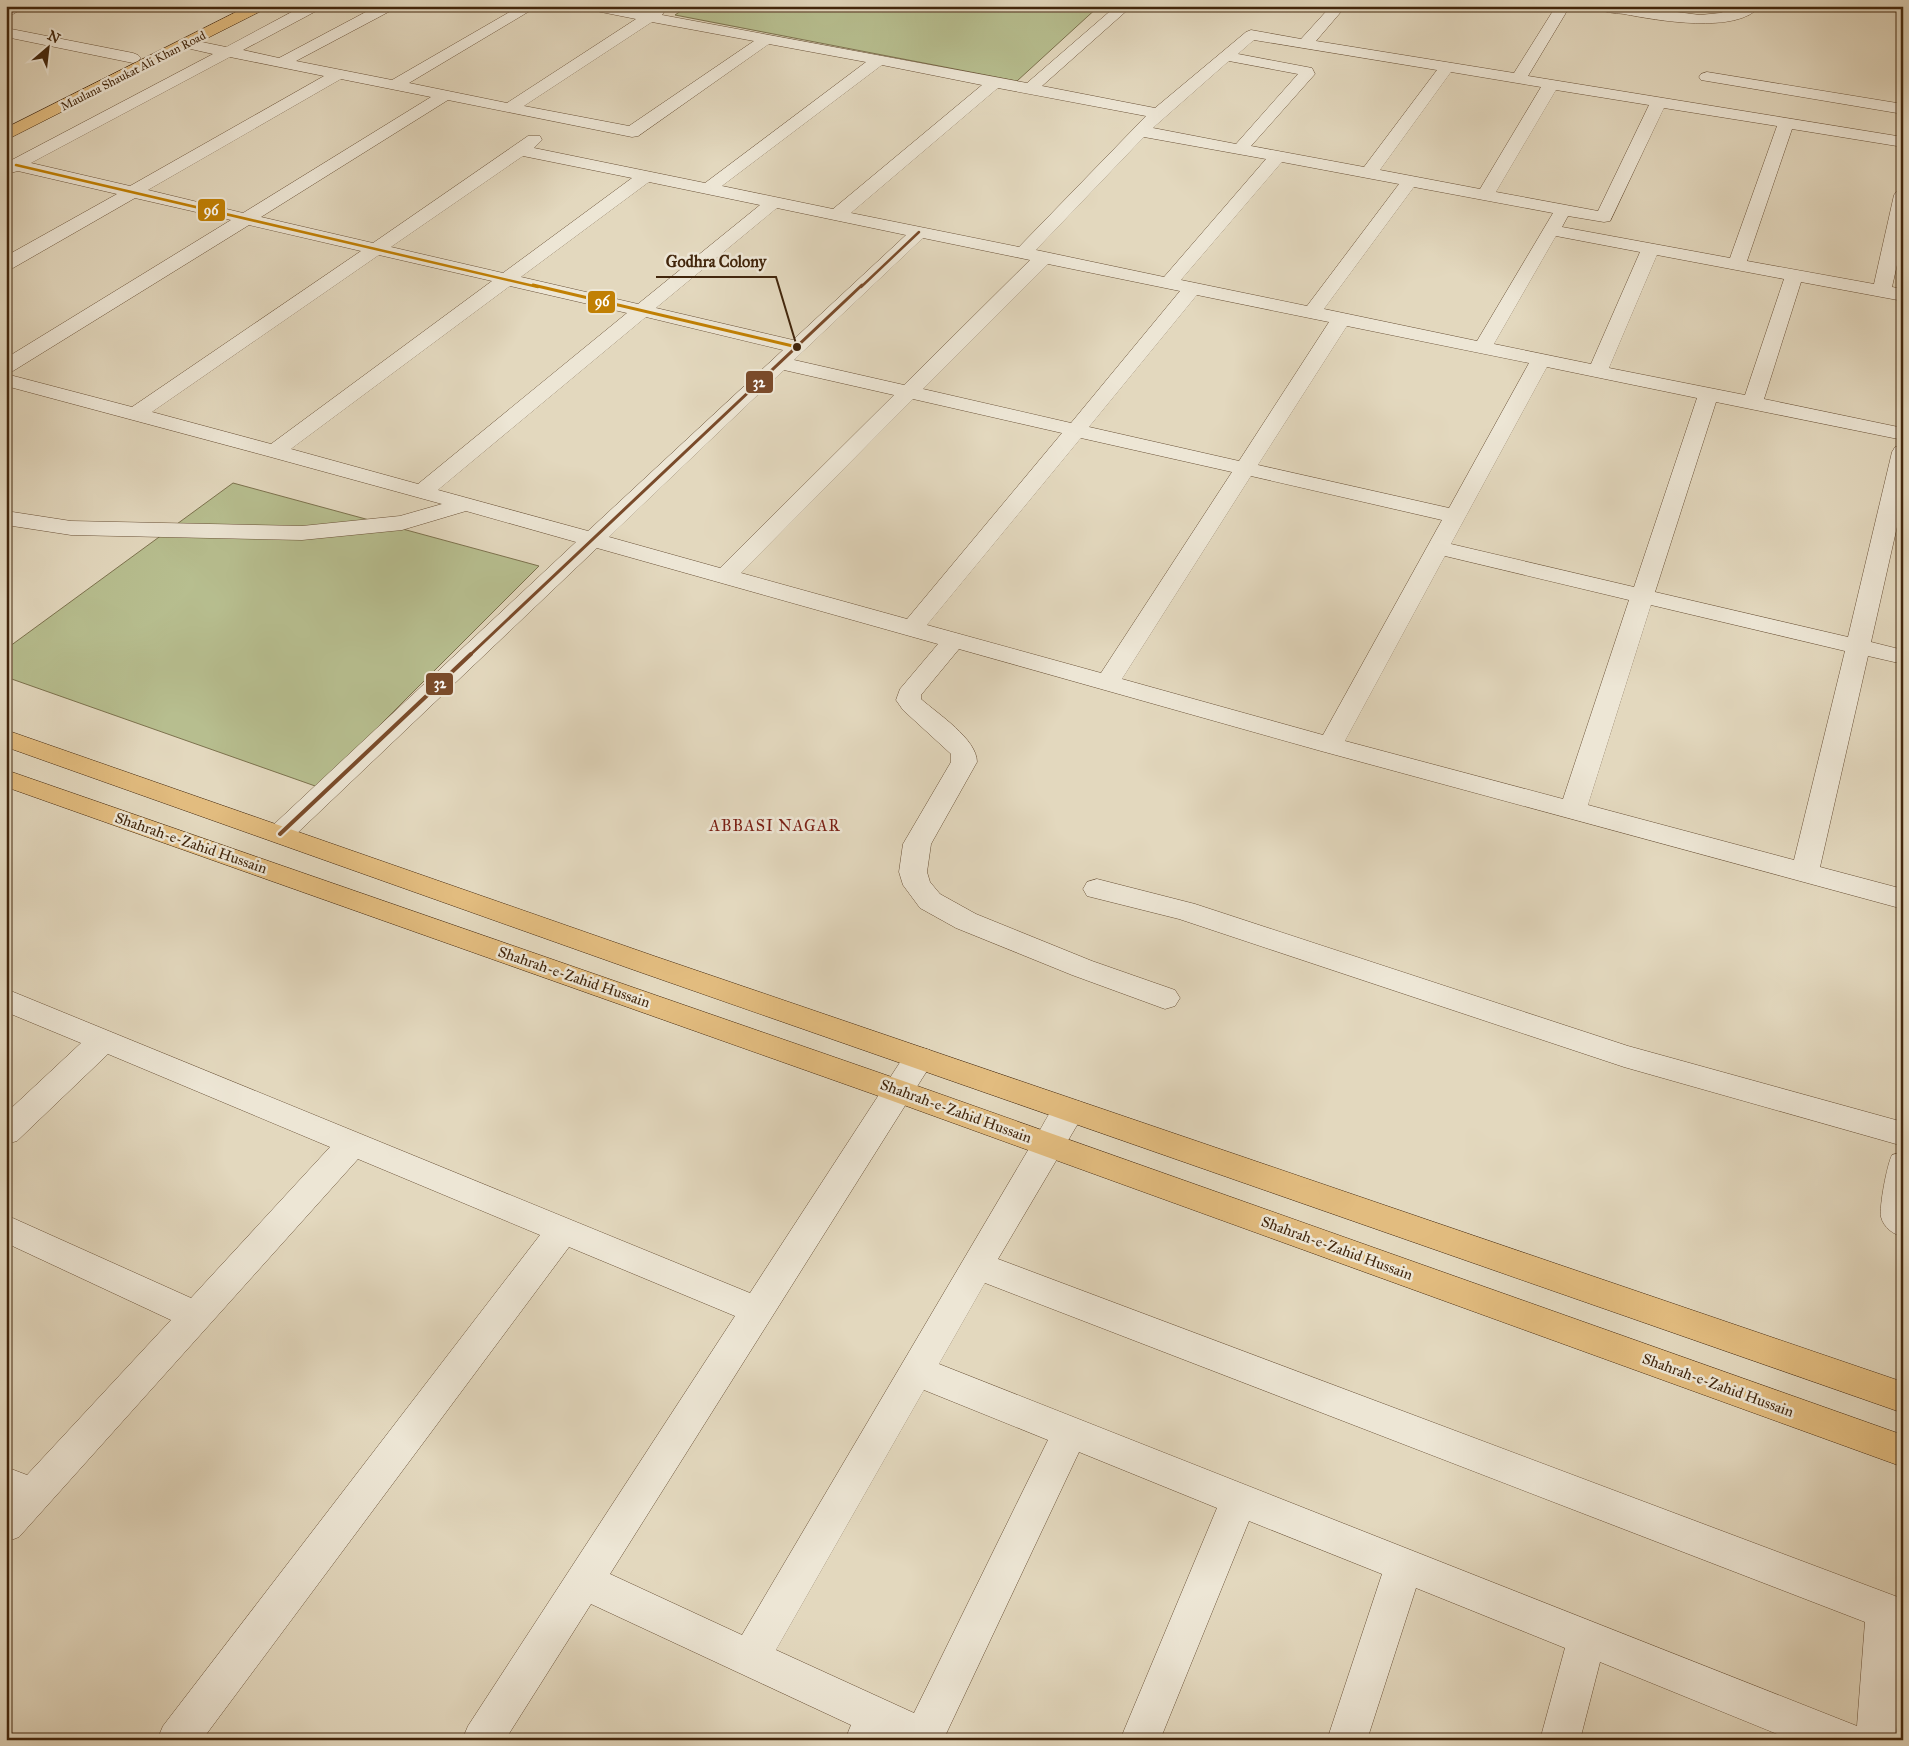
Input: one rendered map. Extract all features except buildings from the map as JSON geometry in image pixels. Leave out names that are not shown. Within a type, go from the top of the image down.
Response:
[{"type":"main road","name":"Maulana Shaukat Ali Khan Road","points":[[6,121],[235,6]]},
{"type":"main road","name":"Maulana Shaukat Ali Khan Road","points":[[6,135],[260,6]]},
{"type":"main road","points":[[6,738],[919,1058],[1903,1398]]},
{"type":"main road","name":"Shahrah-e-Zahid Hussain","points":[[6,778],[1048,1144],[1903,1451]]},
{"type":"street","points":[[6,14],[20,6]]},
{"type":"street","points":[[11,167],[315,6]]},
{"type":"street","points":[[282,62],[389,6]]},
{"type":"street","points":[[395,85],[531,6]]},
{"type":"street","points":[[591,6],[1158,113]]},
{"type":"street","points":[[510,108],[667,6]]},
{"type":"street","points":[[1030,89],[1125,6]]},
{"type":"street","points":[[1305,44],[1339,6]]},
{"type":"street","points":[[1518,79],[1563,6]]},
{"type":"street","points":[[1602,6],[1689,19],[1717,20],[1742,14],[1753,6]]},
{"type":"street","points":[[6,32],[133,58]]},
{"type":"street","points":[[1023,253],[1158,113],[1251,35],[1903,142]]},
{"type":"street","points":[[187,44],[632,132],[768,39]]},
{"type":"street","points":[[1226,56],[1306,71],[1307,74],[1240,149]]},
{"type":"street","points":[[708,189],[879,60]]},
{"type":"street","points":[[1369,173],[1447,67]]},
{"type":"street","points":[[6,264],[339,74]]},
{"type":"street","points":[[1707,77],[1903,108]]},
{"type":"street","points":[[837,215],[995,82]]},
{"type":"street","points":[[1485,195],[1551,84]]},
{"type":"street","points":[[6,367],[446,95]]},
{"type":"street","points":[[1141,131],[1604,217],[1659,102]]},
{"type":"street","points":[[136,414],[564,119]]},
{"type":"street","points":[[1737,264],[1786,123]]},
{"type":"street","points":[[520,150],[1903,434]]},
{"type":"street","points":[[1168,283],[1278,156]]},
{"type":"street","points":[[11,167],[132,192],[797,347]]},
{"type":"street","points":[[275,451],[646,176]]},
{"type":"street","points":[[1312,313],[1410,181]]},
{"type":"street","points":[[1882,292],[1903,195]]},
{"type":"street","points":[[423,492],[774,202]]},
{"type":"street","points":[[1482,348],[1563,209]]},
{"type":"street","points":[[1552,230],[1903,295]]},
{"type":"street","points":[[280,834],[919,232]]},
{"type":"street","points":[[1597,372],[1651,248]]},
{"type":"street","points":[[726,575],[1044,258]]},
{"type":"street","points":[[1752,403],[1794,275]]},
{"type":"street","points":[[913,627],[1193,288]]},
{"type":"street","points":[[1108,682],[1341,319]]},
{"type":"street","points":[[1330,744],[1540,360]]},
{"type":"street","points":[[779,363],[1456,516]]},
{"type":"street","points":[[6,380],[593,538],[1330,744],[1903,899]]},
{"type":"street","points":[[1573,810],[1708,394]]},
{"type":"street","points":[[1805,873],[1901,464]]},
{"type":"street","points":[[6,518],[71,528],[302,532],[402,523],[467,504]]},
{"type":"street","points":[[1438,548],[1903,657]]},
{"type":"street","points":[[955,639],[909,694],[908,700],[912,706],[958,745],[964,753],[964,762],[917,844],[913,872],[917,885],[930,901],[966,921],[1082,968],[1166,998]]},
{"type":"street","points":[[1097,889],[1185,911],[1624,1056],[1903,1134]]},
{"type":"street","points":[[6,1000],[758,1311]]},
{"type":"street","points":[[6,1132],[104,1040]]},
{"type":"street","points":[[482,1740],[919,1058]]},
{"type":"street","points":[[750,1658],[1048,1144],[1070,1110]]},
{"type":"street","points":[[6,1525],[19,1490],[196,1316],[353,1143]]},
{"type":"street","points":[[1903,1164],[1897,1216],[1903,1224]]},
{"type":"street","points":[[6,1228],[196,1316]]},
{"type":"street","points":[[177,1740],[562,1230]]},
{"type":"street","points":[[978,1266],[1894,1615],[1876,1740]]},
{"type":"street","points":[[917,1371],[1404,1566],[1587,1637],[1822,1736]]},
{"type":"street","points":[[583,1581],[750,1658],[871,1728],[925,1739],[1070,1432]]},
{"type":"street","points":[[1140,1740],[1240,1500]]},
{"type":"street","points":[[1347,1740],[1404,1566]]},
{"type":"street","points":[[1560,1740],[1587,1637]]},
{"type":"green space","points":[[688,6],[1099,6],[1017,81],[675,15]]},
{"type":"green space","points":[[233,483],[539,566],[318,787],[6,677],[6,649]]},
{"type":"transit line","name":"96","points":[[16,165],[797,347]]},
{"type":"transit line","name":"32","points":[[280,834],[919,232]]},
{"type":"place","name":"Godhra Colony","points":[[797,347]]},
{"type":"district","name":"ABBASI NAGAR","points":[[775,825]]}]
